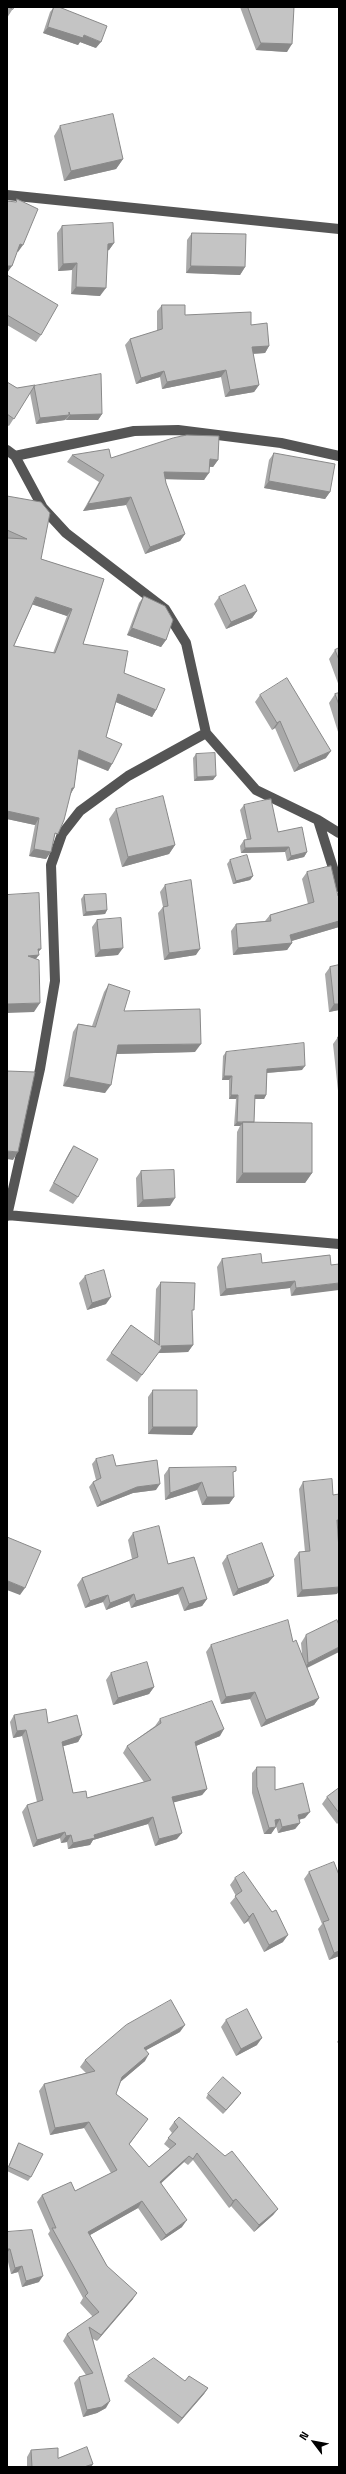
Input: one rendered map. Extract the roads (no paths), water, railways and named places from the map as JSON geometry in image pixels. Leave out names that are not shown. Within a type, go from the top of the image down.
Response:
[{"type":"street","points":[[7,195],[339,229]]},
{"type":"street","points":[[16,456],[134,431],[178,430],[281,443],[339,456]]},
{"type":"street","points":[[7,450],[16,456],[43,508],[66,533],[165,609],[186,643],[206,732],[256,790],[318,820],[339,833]]},
{"type":"street","points":[[206,732],[128,776],[80,811],[62,834],[51,865],[55,981],[40,1069],[7,1216],[339,1244]]},
{"type":"street","points":[[318,820],[339,887]]}]
